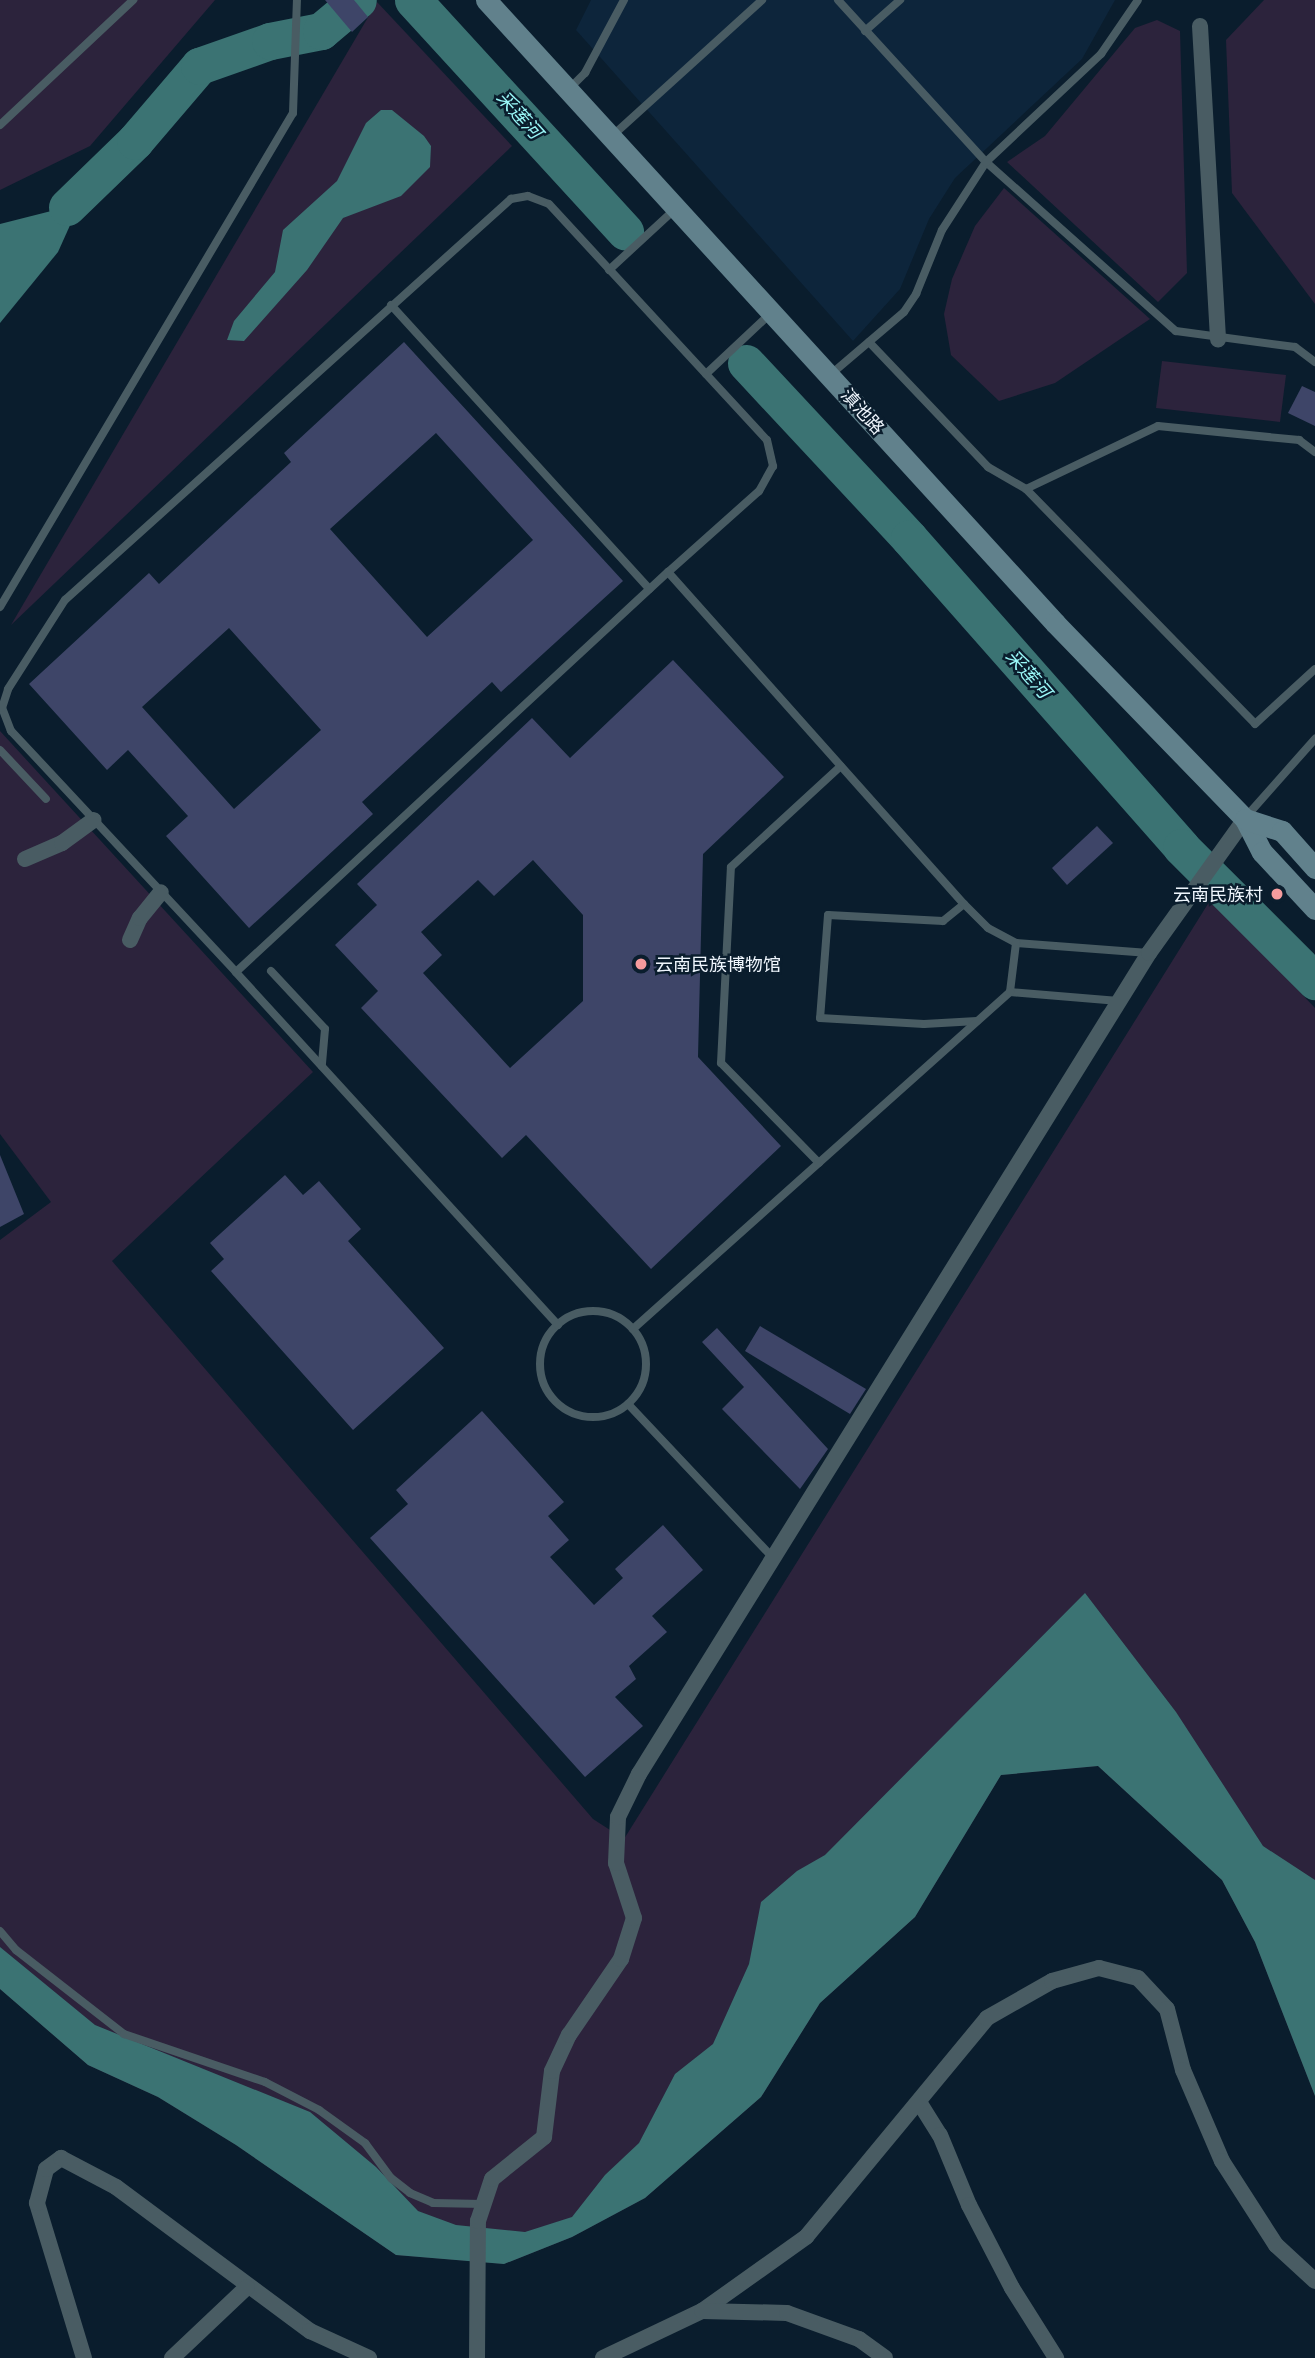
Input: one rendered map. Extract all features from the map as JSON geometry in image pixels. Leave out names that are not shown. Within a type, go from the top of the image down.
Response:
[{"type":"main road","name":"滇池路","points":[[486,0],[1055,623],[1245,819],[1262,852],[1315,909]]},
{"type":"main road","name":"滇池路","points":[[1245,819],[1282,831],[1315,868]]},
{"type":"street","points":[[1199,26],[1218,339]]},
{"type":"street","points":[[477,2358],[478,2221],[492,2179],[544,2137],[552,2071],[569,2035],[621,1959],[634,1918],[616,1863],[618,1817],[639,1774],[1149,953],[1245,819]]},
{"type":"street","points":[[25,859],[62,844],[94,820]]},
{"type":"street","points":[[130,940],[140,918],[161,892]]},
{"type":"street","points":[[603,2358],[702,2311],[806,2237],[987,2018],[1052,1981],[1099,1968],[1138,1978],[1167,2009],[1183,2070],[1222,2161],[1276,2245],[1315,2281]]},
{"type":"street","points":[[919,2102],[940,2135],[969,2205],[1012,2288],[1056,2358]]},
{"type":"street","points":[[84,2358],[37,2203],[46,2169],[61,2158],[116,2187],[247,2287],[310,2331],[369,2358]]},
{"type":"street","points":[[172,2358],[247,2287]]},
{"type":"street","points":[[702,2311],[787,2313],[859,2339],[885,2358]]},
{"type":"lane","points":[[0,125],[133,0]]},
{"type":"lane","points":[[0,607],[293,113],[298,72],[293,18],[297,0]]},
{"type":"lane","points":[[568,90],[585,73],[624,0]]},
{"type":"lane","points":[[611,137],[762,0]]},
{"type":"lane","points":[[838,0],[986,162],[1175,331],[1218,339],[1296,347],[1315,362]]},
{"type":"lane","points":[[865,32],[900,0]]},
{"type":"lane","points":[[830,375],[904,312],[916,294],[942,230],[986,162],[1101,54],[1135,1]]},
{"type":"lane","points":[[0,699],[65,600],[502,205],[518,196],[549,204],[767,440],[774,466],[759,491],[649,589],[236,972]]},
{"type":"lane","points":[[609,270],[676,208]]},
{"type":"lane","points":[[391,305],[649,589]]},
{"type":"lane","points":[[706,374],[772,312]]},
{"type":"lane","points":[[869,342],[988,467],[1026,489],[1255,724],[1315,669]]},
{"type":"lane","points":[[1026,489],[1158,426],[1299,440],[1315,452]]},
{"type":"lane","points":[[668,572],[988,928],[1016,943],[1149,953]]},
{"type":"lane","points":[[8,689],[2,708],[11,731],[236,972],[558,1325]]},
{"type":"lane","points":[[1245,819],[1315,738]]},
{"type":"lane","points":[[0,750],[46,799]]},
{"type":"lane","points":[[819,1163],[722,1063],[731,867],[841,766]]},
{"type":"lane","points":[[964,904],[943,921],[828,915],[820,1018],[924,1024],[977,1021]]},
{"type":"lane","points":[[633,1329],[1010,992],[1016,943]]},
{"type":"lane","points":[[271,971],[325,1029],[322,1066]]},
{"type":"lane","points":[[1010,992],[1119,1001]]},
{"type":"lane","points":[[605,1312],[633,1329],[642,1343],[645,1375],[628,1404],[595,1418],[576,1415],[548,1392],[541,1357],[558,1325],[572,1316],[605,1312]]},
{"type":"lane","points":[[628,1404],[774,1558]]},
{"type":"lane","points":[[0,1931],[16,1950],[124,2034],[265,2082],[319,2110],[365,2143],[391,2178],[410,2193],[433,2203],[484,2204]]},
{"type":"shaded area","points":[[0,0],[215,0],[90,146],[0,190]]},
{"type":"shaded area","points":[[591,0],[1115,0],[1082,59],[955,178],[929,219],[900,289],[853,341],[576,30]]},
{"type":"shaded area","points":[[1264,0],[1315,0],[1315,304],[1232,193],[1226,40]]},
{"type":"shaded area","points":[[377,2],[512,146],[11,625]]},
{"type":"shaded area","points":[[1157,20],[1180,31],[1187,273],[1158,302],[1007,162],[1045,136],[1135,28]]},
{"type":"shaded area","points":[[381,110],[392,110],[424,136],[431,146],[430,167],[401,196],[343,218],[307,270],[244,341],[227,340],[234,321],[275,272],[283,230],[337,181],[366,123]]},
{"type":"shaded area","points":[[1004,188],[1150,319],[1055,383],[999,401],[951,355],[944,314],[952,279],[975,226]]},
{"type":"shaded area","points":[[67,207],[76,212],[58,252],[0,323],[0,224]]},
{"type":"shaded area","points":[[1162,361],[1286,375],[1280,422],[1156,408]]},
{"type":"shaded area","points":[[0,731],[313,1072],[112,1261],[593,1819],[624,1839],[1211,899],[1315,1008],[1315,2096],[1255,1942],[1222,1880],[1098,1766],[1001,1775],[915,1917],[820,2003],[761,2097],[645,2198],[572,2237],[504,2264],[396,2255],[236,2145],[158,2097],[88,2065],[0,1989],[0,1240],[51,1202],[0,1134]]},
{"type":"shaded area","points":[[1085,1593],[1176,1712],[1263,1846],[1315,1880],[1315,2096],[1255,1942],[1222,1880],[1098,1766],[1001,1775],[915,1917],[820,2003],[761,2097],[645,2198],[572,2237],[504,2264],[396,2255],[236,2145],[158,2097],[88,2065],[0,1989],[0,1947],[95,2025],[310,2112],[376,2167],[418,2211],[456,2225],[525,2232],[572,2217],[605,2175],[639,2143],[675,2074],[713,2044],[749,1964],[761,1902],[797,1871],[825,1855]]},
{"type":"building","points":[[325,0],[354,0],[368,17],[352,32]]},
{"type":"building","points":[[404,342],[623,581],[501,692],[492,682],[362,802],[373,814],[249,928],[166,836],[188,816],[128,750],[107,770],[29,684],[149,573],[159,584],[291,462],[284,453]],"holes":[[[436,433],[533,540],[427,637],[330,529]],[[229,628],[321,730],[234,809],[142,707]]]},
{"type":"building","points":[[1302,386],[1315,392],[1315,426],[1288,413]]},
{"type":"building","name":"云南民族博物馆","points":[[673,660],[784,777],[703,854],[698,1057],[781,1146],[651,1269],[526,1135],[502,1158],[361,1008],[378,991],[335,945],[377,905],[357,884],[532,718],[570,758]],"holes":[[[533,860],[583,915],[583,1001],[510,1068],[423,973],[442,955],[421,932],[478,880],[494,896]]]},
{"type":"building","points":[[1097,826],[1113,843],[1067,885],[1052,868]]},
{"type":"building","points":[[0,1155],[24,1214],[0,1227]]},
{"type":"building","points":[[285,1175],[303,1195],[319,1181],[361,1229],[348,1241],[444,1348],[353,1430],[211,1271],[224,1259],[210,1243]]},
{"type":"building","points":[[760,1326],[866,1389],[850,1414],[745,1351]]},
{"type":"building","points":[[717,1328],[828,1449],[800,1489],[722,1409],[744,1387],[702,1342]]},
{"type":"building","points":[[482,1411],[564,1502],[548,1516],[569,1540],[550,1557],[594,1605],[623,1578],[615,1569],[663,1525],[703,1570],[652,1616],[667,1632],[629,1666],[636,1679],[615,1697],[643,1726],[585,1777],[370,1538],[408,1504],[396,1490]]},
{"type":"waterway","points":[[67,207],[135,141],[199,66],[270,41],[321,31],[358,0]]},
{"type":"waterway","name":"采莲河","points":[[413,0],[625,231]]},
{"type":"waterway","name":"采莲河","points":[[746,363],[909,538],[1181,847],[1315,981]]},
{"type":"place","name":"云南民族村","points":[[1277,894]]},
{"type":"place","name":"云南民族博物馆","points":[[641,964]]}]
